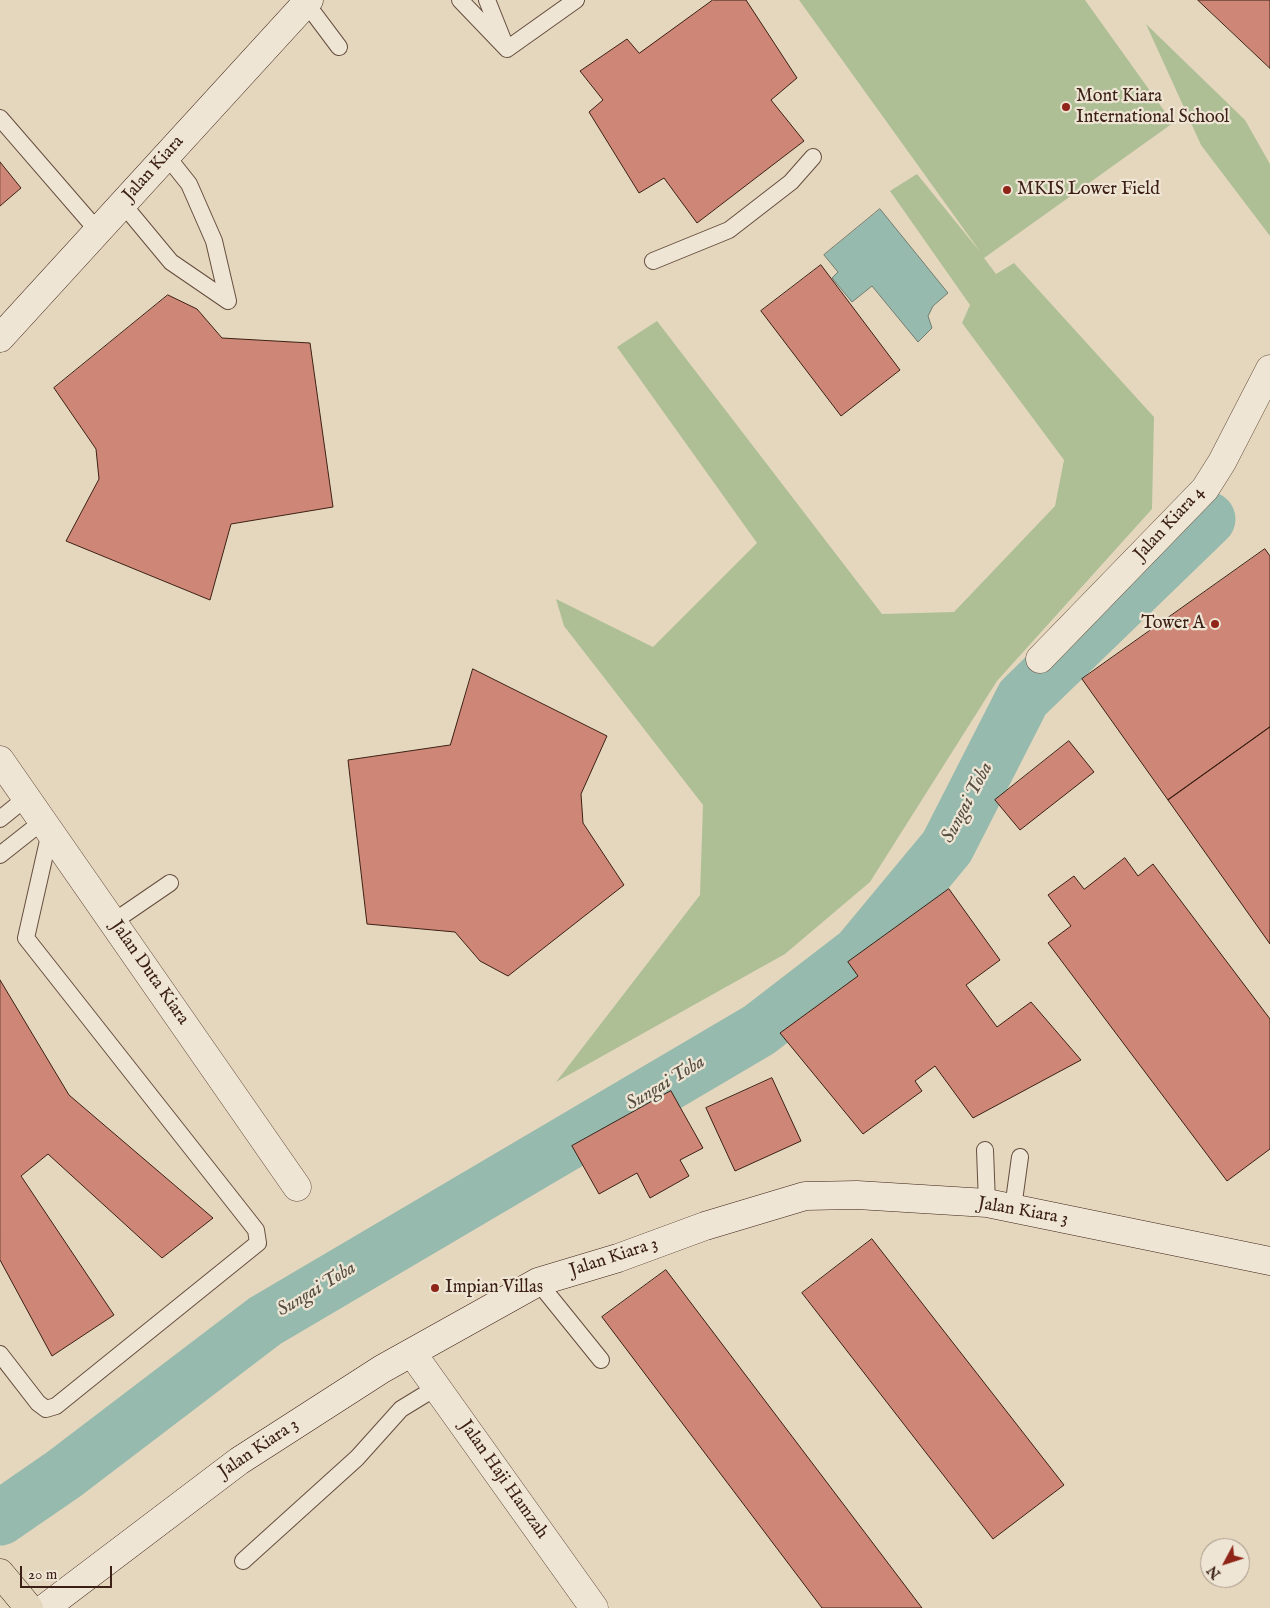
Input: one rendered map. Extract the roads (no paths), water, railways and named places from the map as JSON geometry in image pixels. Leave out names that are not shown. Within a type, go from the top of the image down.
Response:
[{"type":"highway","points":[[0,1573],[29,1608]]},
{"type":"street","name":"Jalan Kiara","points":[[0,338],[166,154],[307,2]]},
{"type":"street","name":"Jalan Kiara 4","points":[[1040,659],[1204,489],[1222,462],[1270,369]]},
{"type":"street","name":"Jalan Duta Kiara","points":[[0,760],[297,1187]]},
{"type":"street","name":"Jalan Kiara 3","points":[[45,1608],[238,1461],[382,1369],[538,1282],[618,1258],[706,1226],[805,1196],[857,1195],[1000,1206],[1270,1261]]},
{"type":"street","name":"Jalan Haji Hamzah","points":[[412,1353],[594,1608]]},
{"type":"lane","points":[[460,0],[507,49]]},
{"type":"lane","points":[[487,0],[507,49]]},
{"type":"lane","points":[[507,49],[576,0]]},
{"type":"lane","points":[[307,2],[339,47]]},
{"type":"lane","points":[[0,118],[97,230]]},
{"type":"lane","points":[[122,203],[171,262],[228,301],[214,241],[189,184],[166,154]]},
{"type":"lane","points":[[654,261],[729,230],[791,182],[813,158]]},
{"type":"lane","points":[[0,819],[26,798]]},
{"type":"lane","points":[[0,855],[46,826]]},
{"type":"lane","points":[[0,1354],[38,1403],[46,1409],[56,1406],[258,1243],[256,1230],[26,938],[46,826]]},
{"type":"lane","points":[[113,922],[170,883]]},
{"type":"lane","points":[[985,1150],[1000,1206]]},
{"type":"lane","points":[[1000,1206],[1020,1157]]},
{"type":"lane","points":[[538,1282],[601,1360]]},
{"type":"lane","points":[[244,1562],[357,1458],[401,1408],[437,1387]]},
{"type":"water","points":[[880,209],[948,293],[933,306],[928,316],[932,328],[918,342],[872,286],[852,302],[832,278],[838,272],[824,255]]},
{"type":"waterway","name":"Sungai Toba","points":[[0,1518],[64,1474],[265,1321],[759,1030],[859,953],[947,847],[1023,698],[1208,519]]},
{"type":"place","name":"Mont Kiara International School","points":[[1066,107]]},
{"type":"place","name":"MKIS Lower Field","points":[[1007,190]]},
{"type":"place","name":"Tower A","points":[[1215,624]]},
{"type":"place","name":"Impian Villas","points":[[435,1288]]}]
